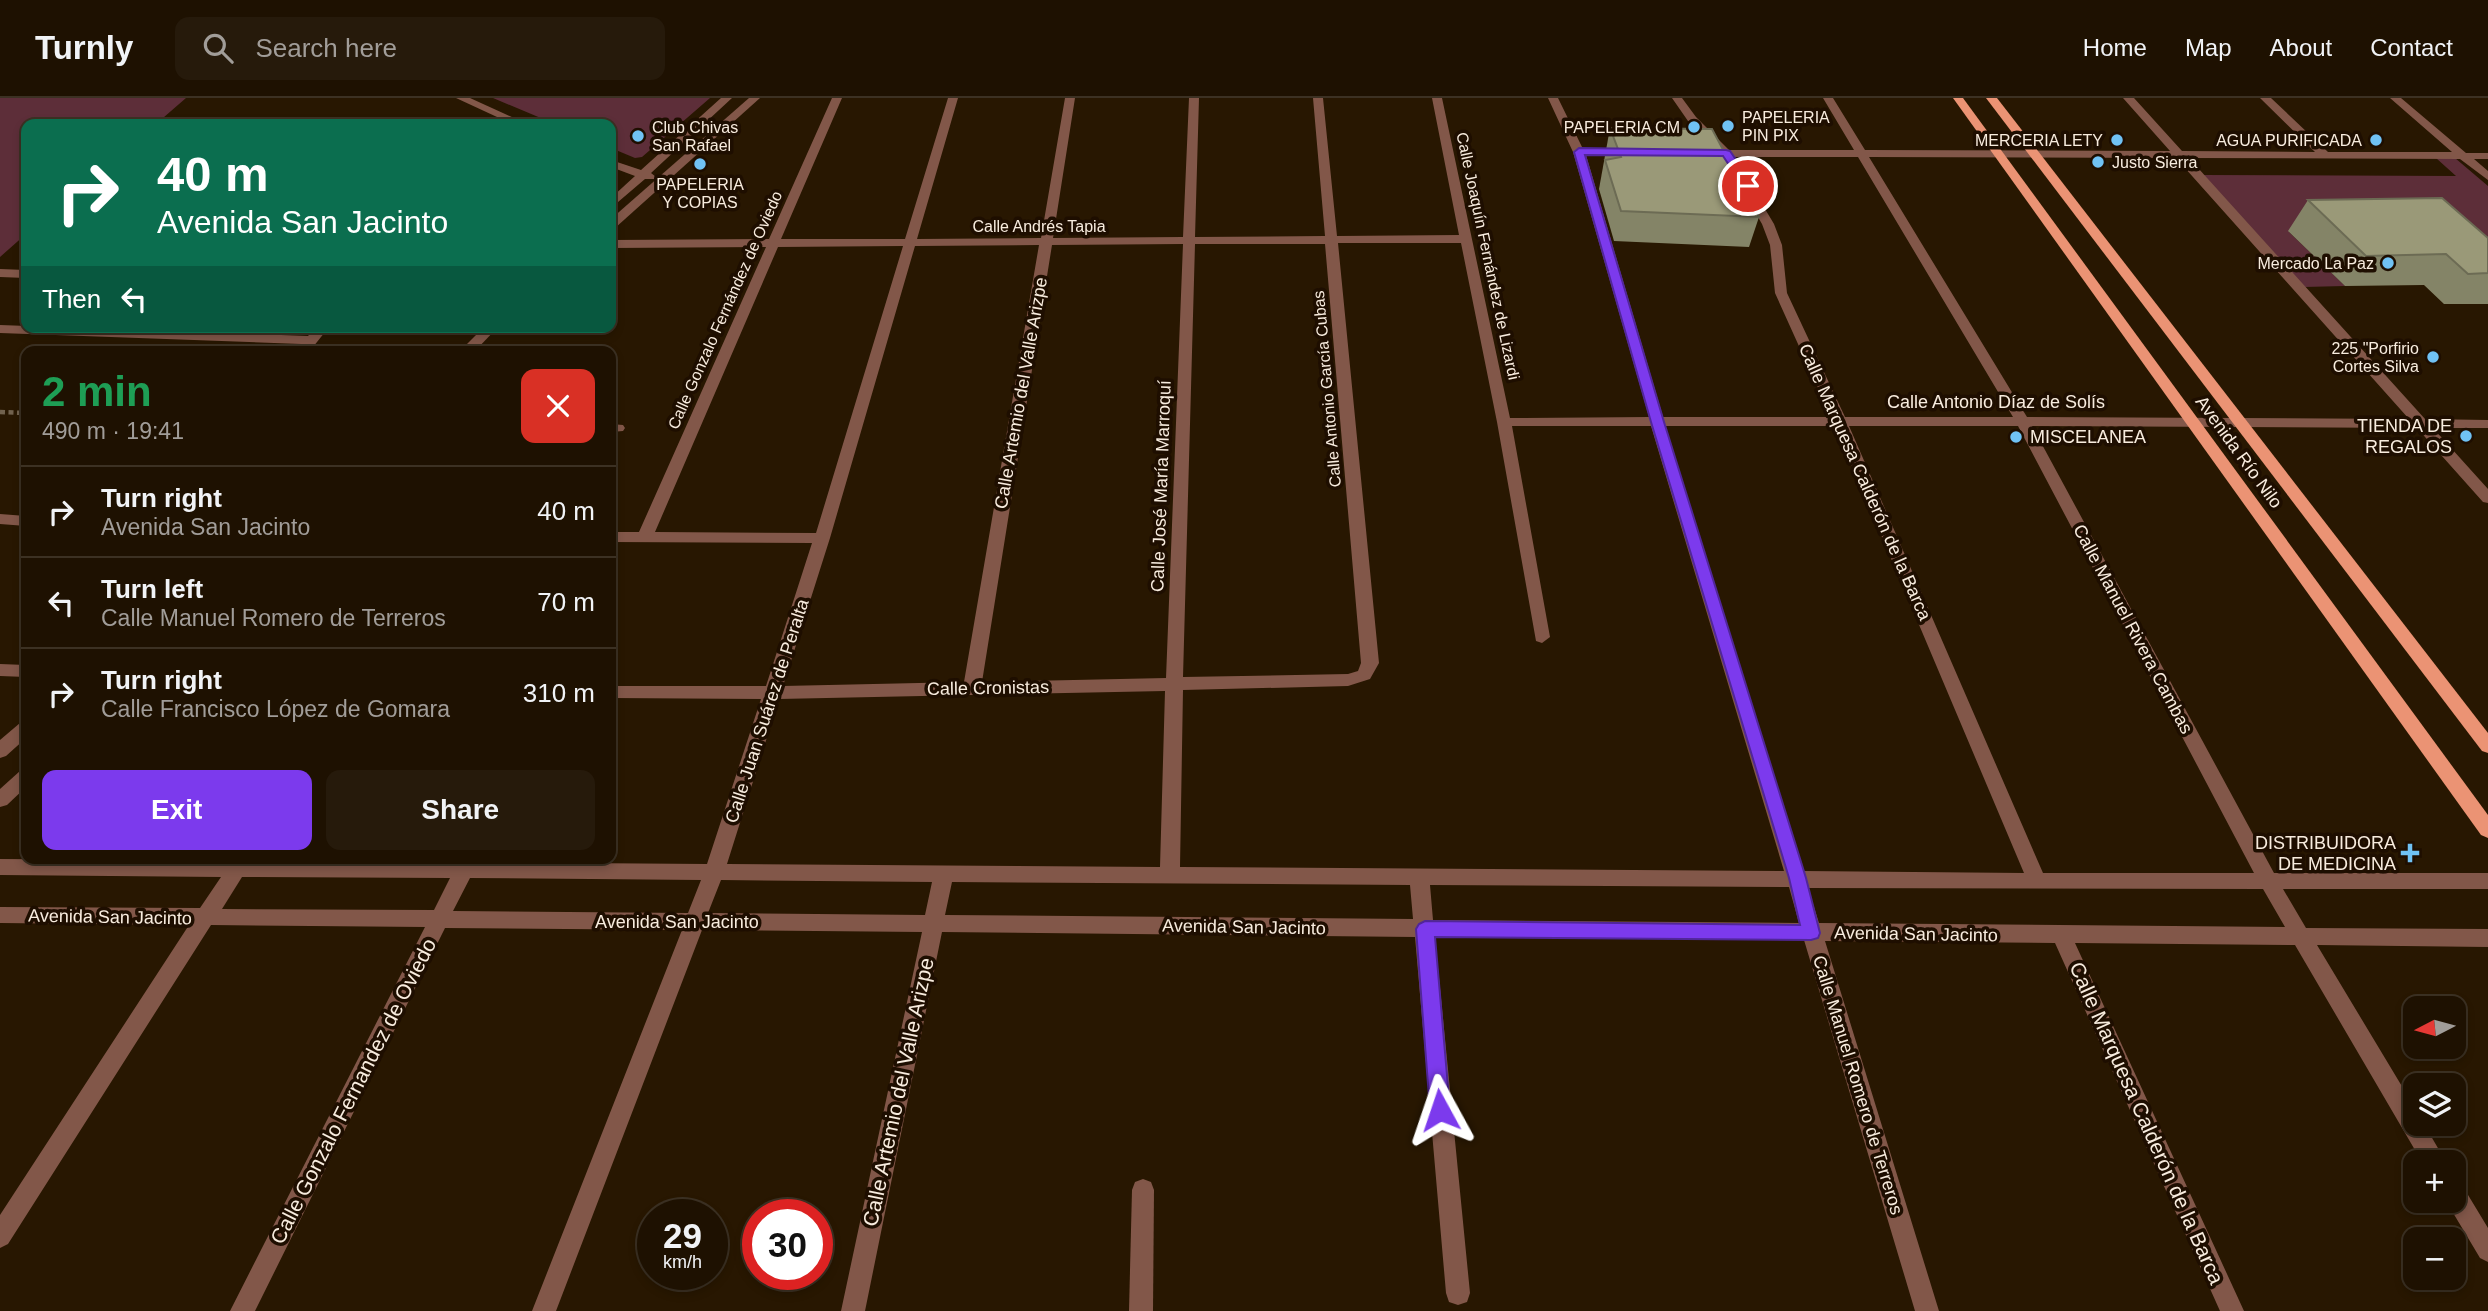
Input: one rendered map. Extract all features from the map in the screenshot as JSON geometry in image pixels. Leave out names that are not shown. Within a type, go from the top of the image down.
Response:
[{"type":"main road","name":"Avenida Río Nilo","points":[[1958,98],[2488,830]]},
{"type":"main road","name":"Avenida Río Nilo","points":[[1991,98],[2488,746]]},
{"type":"street","points":[[616,199],[727,98]]},
{"type":"street","points":[[616,221],[755,98]]},
{"type":"street","name":"Calle Gonzalo Fernández de Oviedo","points":[[645,537],[838,98]]},
{"type":"street","name":"Calle Juan Suárez de Peralta","points":[[544,1311],[715,870],[822,538],[953,98]]},
{"type":"street","name":"Calle Artemio del Valle Arizpe","points":[[972,688],[1070,98]]},
{"type":"street","name":"Calle José María Marroquí","points":[[1170,874],[1194,98]]},
{"type":"street","name":"Calle Antonio García Cubas","points":[[1318,98],[1370,663],[1364,675]]},
{"type":"street","name":"Calle Joaquín Fernández de Lizardi","points":[[1437,98],[1504,422],[1542,637]]},
{"type":"street","name":"Calle Manuel Romero de Terreros","points":[[1553,98],[1579,152],[1657,422],[1927,1311]]},
{"type":"street","name":"Calle Marquesa Calderón de la Barca","points":[[1677,98],[1692,119],[1726,153],[1769,224],[1776,245],[1781,293],[1840,422],[2037,881]]},
{"type":"street","name":"Calle Manuel Rivera Cambas","points":[[1828,98],[2023,422],[2298,935],[2428,1150]]},
{"type":"street","points":[[2127,98],[2488,498]]},
{"type":"street","points":[[2265,98],[2325,155]]},
{"type":"street","points":[[2395,98],[2488,177]]},
{"type":"street","points":[[466,99],[511,119]]},
{"type":"street","points":[[1579,152],[1646,152]]},
{"type":"street","points":[[1686,153],[2488,156]]},
{"type":"street","points":[[616,167],[635,180]]},
{"type":"street","points":[[616,184],[664,179]]},
{"type":"street","name":"Calle Andrés Tapia","points":[[616,244],[1467,239]]},
{"type":"street","points":[[0,273],[21,274]]},
{"type":"street","points":[[0,330],[21,331]]},
{"type":"street","points":[[93,333],[311,340]]},
{"type":"street","points":[[306,346],[317,333]]},
{"type":"street","points":[[472,346],[486,333]]},
{"type":"street","name":"Calle Antonio Díaz de Solís","points":[[1504,422],[2193,421],[2488,424]]},
{"type":"street","points":[[0,519],[21,521]]},
{"type":"street","points":[[616,537],[822,538]]},
{"type":"street","points":[[0,670],[21,671]]},
{"type":"street","name":"Calle Cronistas","points":[[616,692],[774,693],[1174,684],[1348,680],[1364,675]]},
{"type":"street","points":[[0,751],[21,732]]},
{"type":"street","points":[[0,800],[21,781]]},
{"type":"street","points":[[0,867],[2037,881],[2488,881]]},
{"type":"street","points":[[0,1236],[237,868]]},
{"type":"street","name":"Calle Gonzalo Fernandez de Oviedo","points":[[242,1311],[464,870]]},
{"type":"street","name":"Calle Artemio del Valle Arizpe","points":[[853,1311],[944,872]]},
{"type":"street","points":[[1419,877],[1458,1293]]},
{"type":"street","name":"Avenida San Jacinto","points":[[0,915],[2062,936],[2298,935],[2488,939]]},
{"type":"street","name":"Calle Marquesa Calderón de la Barca","points":[[2062,936],[2232,1311]]},
{"type":"street","points":[[1141,1311],[1143,1190]]},
{"type":"street","points":[[2466,1213],[2488,1250]]},
{"type":"path","points":[[0,412],[21,413]]},
{"type":"shaded area","points":[[0,98],[186,98],[162,119],[21,119],[21,238],[0,257]]},
{"type":"shaded area","name":"Club Chivas San Rafael","points":[[493,98],[710,98],[642,157],[635,158],[616,150],[616,119],[543,119]]},
{"type":"shaded area","points":[[2436,158],[2455,158],[2488,186],[2488,289],[2289,232],[2345,286],[2304,287],[2199,175],[2456,176]]},
{"type":"building","points":[[1610,128],[1712,129],[1759,217],[1621,211],[1605,160],[1621,157]]},
{"type":"building","points":[[2442,198],[2488,238],[2488,273],[2468,274],[2446,254],[2366,256],[2308,200]]},
{"type":"place","name":"PAPELERIA PIN PIX","points":[[1728,126]]},
{"type":"place","name":"PAPELERIA CM","points":[[1694,127]]},
{"type":"place","name":"Club Chivas San Rafael","points":[[638,136]]},
{"type":"place","name":"MERCERIA LETY","points":[[2117,140]]},
{"type":"place","name":"AGUA PURIFICADA","points":[[2376,140]]},
{"type":"place","name":"Justo Sierra","points":[[2098,162]]},
{"type":"place","name":"PAPELERIA Y COPIAS","points":[[700,164]]},
{"type":"place","name":"Mercado La Paz","points":[[2388,263]]},
{"type":"place","name":"225 \"Porfirio Cortes Silva","points":[[2433,357]]},
{"type":"place","name":"TIENDA DE REGALOS","points":[[2466,436]]},
{"type":"place","name":"MISCELANEA","points":[[2016,437]]},
{"type":"place","name":"DISTRIBUIDORA DE MEDICINA","points":[[2410,853]]},
{"type":"route","points":[[1440,1110],[1425,929],[1811,933],[1797,878],[1657,422],[1579,152],[1726,153],[1748,186]]}]
